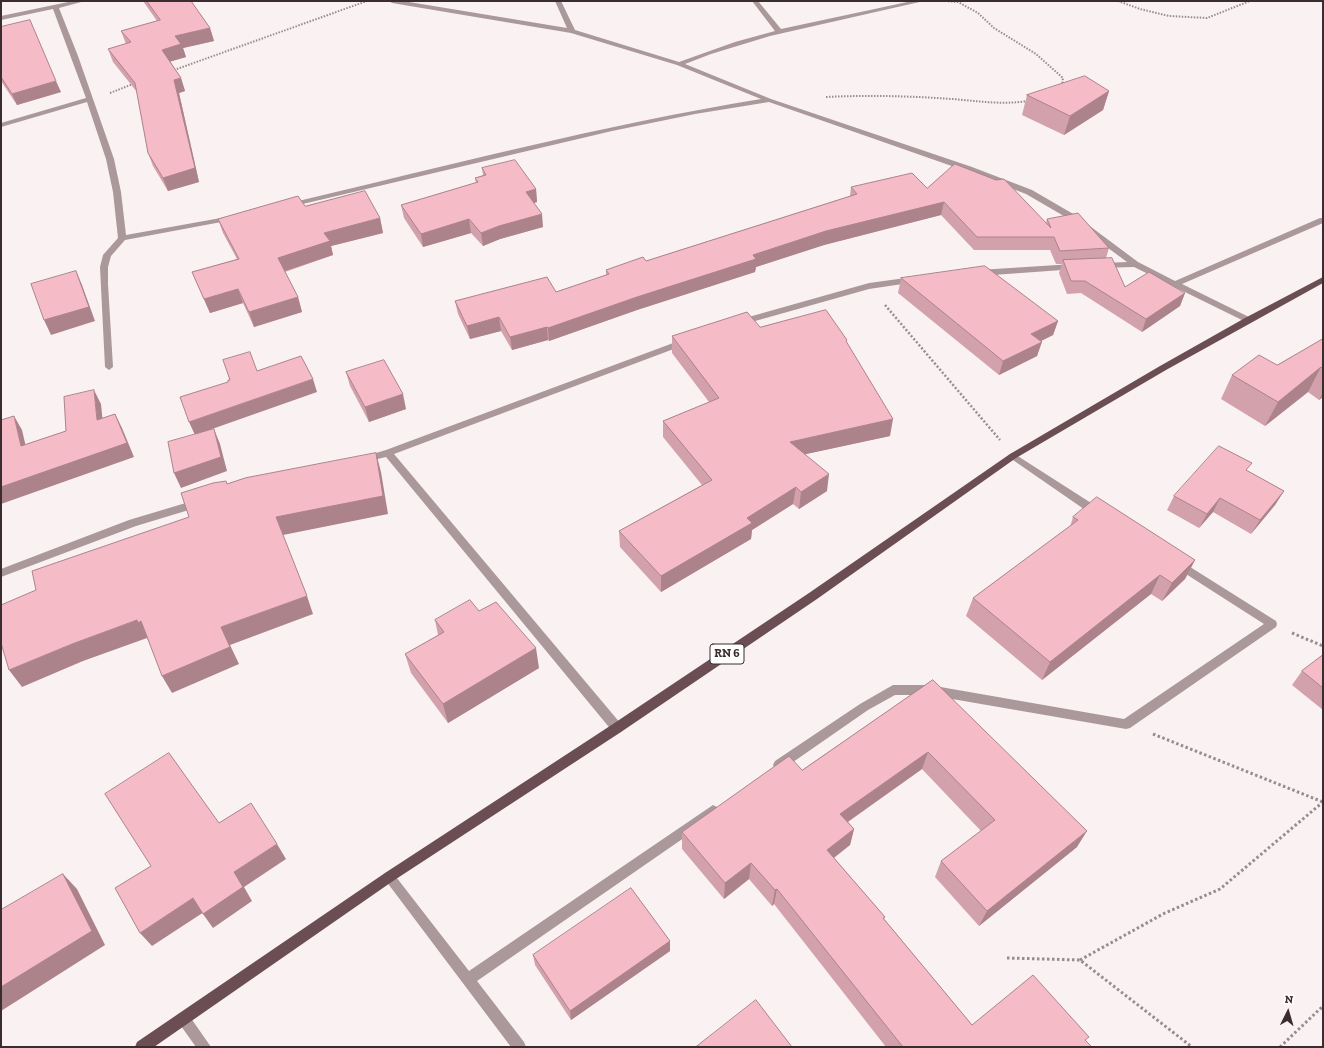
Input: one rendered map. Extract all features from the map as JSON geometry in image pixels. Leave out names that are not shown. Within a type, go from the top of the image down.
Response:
[{"type":"main road","name":"RN 6","points":[[142,1047],[389,877],[617,728],[813,596],[1013,456],[1248,320],[1323,280]]},
{"type":"street","points":[[1,18],[82,1]]},
{"type":"street","points":[[392,1],[572,31],[679,64],[769,100],[969,169],[1029,192],[1072,217],[1136,264],[1248,320]]},
{"type":"street","points":[[558,1],[572,31]]},
{"type":"street","points":[[756,1],[779,31]]},
{"type":"street","points":[[679,64],[724,47],[779,31],[921,1]]},
{"type":"street","points":[[56,6],[110,159],[117,192],[122,238]]},
{"type":"street","points":[[1,125],[90,99]]},
{"type":"street","points":[[282,207],[612,129],[695,112],[769,100]]},
{"type":"street","points":[[110,366],[104,267],[107,255],[122,238],[244,215]]},
{"type":"street","points":[[1175,284],[1323,220]]},
{"type":"street","points":[[1096,266],[1136,264]]},
{"type":"street","points":[[973,273],[1080,267]]},
{"type":"street","points":[[730,326],[752,318],[869,286],[921,279]]},
{"type":"street","points":[[358,460],[388,453],[694,339]]},
{"type":"street","points":[[388,453],[617,728]]},
{"type":"street","points":[[1013,456],[1107,519]]},
{"type":"street","points":[[1,573],[134,523],[208,501]]},
{"type":"street","points":[[767,774],[864,707],[893,690],[929,690],[1126,724],[1272,624],[1173,561]]},
{"type":"street","points":[[467,980],[721,805]]},
{"type":"street","points":[[389,877],[519,1047]]},
{"type":"street","points":[[183,1019],[204,1047]]},
{"type":"path","points":[[170,71],[367,1]]},
{"type":"path","points":[[945,1],[958,2],[978,14],[994,28],[1036,54],[1063,78],[1061,90]]},
{"type":"path","points":[[1118,1],[1140,9],[1169,16],[1206,18],[1250,1]]},
{"type":"path","points":[[90,99],[134,84]]},
{"type":"path","points":[[823,97],[869,95],[951,99],[1010,104],[1031,101]]},
{"type":"path","points":[[869,286],[1013,456]]},
{"type":"path","points":[[1272,624],[1323,646]]},
{"type":"path","points":[[1007,958],[1080,960],[1162,914],[1220,889],[1323,802],[1126,724]]},
{"type":"path","points":[[1080,960],[1192,1047]]},
{"type":"path","points":[[1280,1047],[1323,1006]]},
{"type":"building","points":[[147,1],[191,1],[210,28],[175,36],[181,44],[162,50],[181,78],[174,80],[195,168],[163,178],[148,153],[135,83],[108,49],[131,42],[121,31],[160,20]]},
{"type":"building","points":[[30,20],[56,81],[12,94],[1,77],[1,27]]},
{"type":"building","points":[[1085,76],[1109,91],[1070,116],[1027,95]]},
{"type":"building","points":[[515,160],[536,189],[526,192],[542,214],[499,226],[481,233],[469,219],[421,234],[401,205],[478,182],[475,178],[486,175],[482,168]]},
{"type":"building","points":[[955,164],[996,180],[1004,179],[1051,228],[1047,219],[1078,213],[1109,248],[1060,251],[1054,237],[977,237],[944,202],[826,231],[753,255],[756,259],[637,297],[548,328],[547,327],[510,337],[499,317],[467,326],[455,301],[547,277],[556,292],[609,274],[606,270],[643,257],[646,261],[857,194],[851,187],[912,173],[927,188]]},
{"type":"building","points":[[365,191],[380,218],[324,233],[330,241],[278,258],[298,297],[249,312],[238,289],[204,299],[192,272],[239,259],[218,219],[298,196],[305,206]]},
{"type":"building","points":[[1112,258],[1125,287],[1149,272],[1185,293],[1146,319],[1085,281],[1071,281],[1063,260]]},
{"type":"building","points":[[985,266],[1058,321],[1031,334],[1042,342],[1003,361],[901,278]]},
{"type":"building","points":[[76,271],[89,307],[44,320],[31,284]]},
{"type":"building","points":[[826,310],[847,340],[846,341],[893,419],[790,442],[829,474],[801,492],[796,487],[747,518],[752,523],[661,576],[619,531],[712,480],[663,421],[719,398],[672,336],[747,312],[760,327]]},
{"type":"building","points":[[1323,339],[1323,369],[1321,367],[1278,402],[1232,375],[1259,355],[1277,365]]},
{"type":"building","points":[[250,352],[257,371],[301,356],[313,379],[189,422],[180,397],[228,382],[228,380],[230,380],[223,360]]},
{"type":"building","points":[[384,360],[403,394],[365,407],[346,372]]},
{"type":"building","points":[[94,390],[97,420],[115,414],[127,443],[1,487],[1,420],[14,416],[21,446],[66,431],[64,397]]},
{"type":"building","points":[[214,429],[221,457],[174,473],[168,442]]},
{"type":"building","points":[[1219,446],[1252,463],[1246,470],[1284,491],[1260,520],[1220,498],[1207,514],[1174,496]]},
{"type":"building","points":[[376,453],[383,496],[276,517],[307,596],[221,627],[230,647],[162,676],[141,621],[138,623],[137,620],[72,644],[9,670],[1,643],[1,605],[36,590],[32,571],[189,517],[181,493],[213,483],[226,481],[227,484],[245,478]]},
{"type":"building","points":[[1097,497],[1195,560],[1172,583],[1160,575],[1050,662],[973,598],[1078,520],[1073,517]]},
{"type":"building","points":[[470,600],[479,611],[496,602],[536,648],[443,704],[405,654],[444,632],[435,620]]},
{"type":"building","points":[[1323,655],[1323,688],[1302,671]]},
{"type":"building","points":[[933,680],[1087,831],[987,911],[941,861],[995,820],[928,752],[840,814],[854,829],[827,850],[885,917],[883,918],[972,1025],[1033,975],[1089,1037],[1085,1040],[1092,1047],[903,1047],[777,889],[775,890],[751,863],[725,883],[682,832],[789,756],[802,770]]},
{"type":"building","points":[[169,753],[219,823],[251,803],[277,844],[234,872],[243,887],[203,914],[193,898],[140,933],[115,888],[151,866],[105,794]]},
{"type":"building","points":[[63,874],[92,931],[1,987],[1,910]]},
{"type":"building","points":[[631,888],[670,941],[570,1011],[533,955]]},
{"type":"building","points":[[756,1000],[792,1047],[696,1047]]}]
